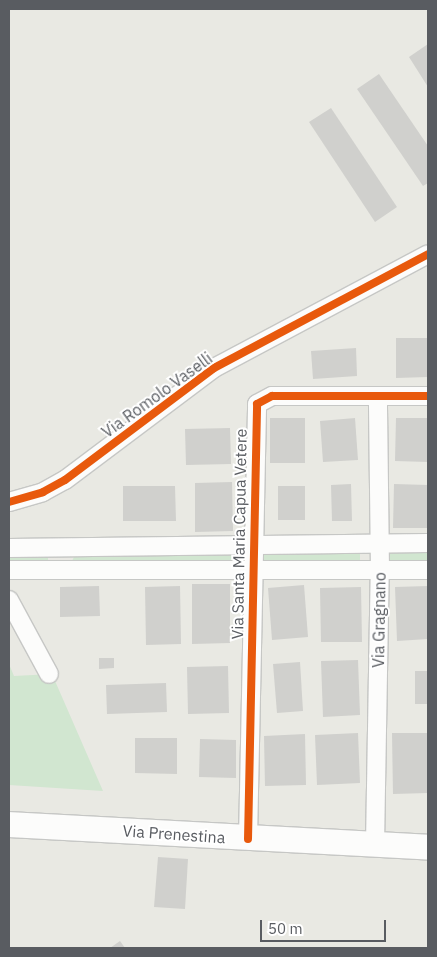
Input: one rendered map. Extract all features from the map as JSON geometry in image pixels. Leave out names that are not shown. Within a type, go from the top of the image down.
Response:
[{"type":"main road","name":"Via Prenestina","points":[[9,824],[248,839],[428,847]]},
{"type":"street","name":"Via Romolo Vaselli","points":[[9,502],[43,492],[64,480],[214,368],[428,254]]},
{"type":"street","name":"Via Santa Maria Capua Vetere","points":[[248,839],[254,569],[255,413],[260,400],[272,396],[428,396]]},
{"type":"street","name":"Via Gragnano","points":[[375,844],[380,570],[378,543],[378,396]]},
{"type":"street","points":[[9,548],[428,543]]},
{"type":"street","points":[[62,569],[63,548]]},
{"type":"street","points":[[9,570],[428,570]]},
{"type":"street","points":[[9,600],[49,674]]},
{"type":"green space","points":[[9,552],[48,552],[48,565],[9,566]]},
{"type":"green space","points":[[360,552],[360,565],[262,565],[262,553]]},
{"type":"green space","points":[[237,553],[237,566],[72,561],[75,555]]},
{"type":"green space","points":[[388,553],[428,553],[428,565],[388,565]]},
{"type":"green space","points":[[9,664],[14,676],[52,674],[103,791],[9,785]]},
{"type":"building","points":[[428,44],[428,87],[409,57]]},
{"type":"building","points":[[379,74],[428,146],[428,183],[423,186],[357,89]]},
{"type":"building","points":[[331,108],[397,207],[375,222],[309,122]]},
{"type":"building","points":[[396,338],[428,338],[428,377],[396,378]]},
{"type":"building","points":[[356,348],[357,376],[313,379],[311,351]]},
{"type":"building","points":[[270,418],[305,418],[305,463],[270,463]]},
{"type":"building","points":[[355,418],[358,460],[323,462],[320,421]]},
{"type":"building","points":[[396,418],[428,418],[428,462],[395,461]]},
{"type":"building","points":[[230,428],[231,464],[186,465],[185,429]]},
{"type":"building","points":[[232,482],[233,531],[195,532],[195,483]]},
{"type":"building","points":[[351,484],[352,521],[332,521],[331,485]]},
{"type":"building","points":[[394,484],[428,485],[428,528],[393,528]]},
{"type":"building","points":[[123,486],[175,486],[176,521],[123,521]]},
{"type":"building","points":[[278,486],[305,486],[305,520],[278,520]]},
{"type":"building","points":[[192,584],[230,584],[230,643],[192,644]]},
{"type":"building","points":[[304,585],[308,637],[272,640],[268,588]]},
{"type":"building","points":[[99,586],[100,616],[60,617],[60,587]]},
{"type":"building","points":[[180,586],[181,644],[146,645],[145,587]]},
{"type":"building","points":[[428,586],[428,639],[397,641],[395,587]]},
{"type":"building","points":[[361,587],[362,642],[321,642],[320,588]]},
{"type":"building","points":[[99,658],[114,658],[114,668],[99,669]]},
{"type":"building","points":[[358,660],[360,715],[323,717],[321,661]]},
{"type":"building","points":[[300,662],[303,711],[277,713],[273,664]]},
{"type":"building","points":[[228,666],[229,713],[188,714],[187,667]]},
{"type":"building","points":[[415,671],[428,671],[428,704],[415,704]]},
{"type":"building","points":[[166,683],[167,712],[107,714],[106,685]]},
{"type":"building","points":[[358,733],[360,783],[317,785],[315,735]]},
{"type":"building","points":[[392,733],[428,733],[428,793],[393,794]]},
{"type":"building","points":[[305,734],[306,785],[265,786],[264,736]]},
{"type":"building","points":[[135,738],[177,738],[177,774],[135,773]]},
{"type":"building","points":[[200,739],[236,740],[236,778],[199,777]]},
{"type":"building","points":[[158,857],[188,859],[185,909],[154,907]]},
{"type":"building","points":[[120,941],[125,948],[110,948]]},
{"type":"cycle path","points":[[9,502],[43,492],[65,480],[214,368],[428,254]]},
{"type":"cycle path","points":[[248,839],[257,404],[272,396],[428,396]]}]
